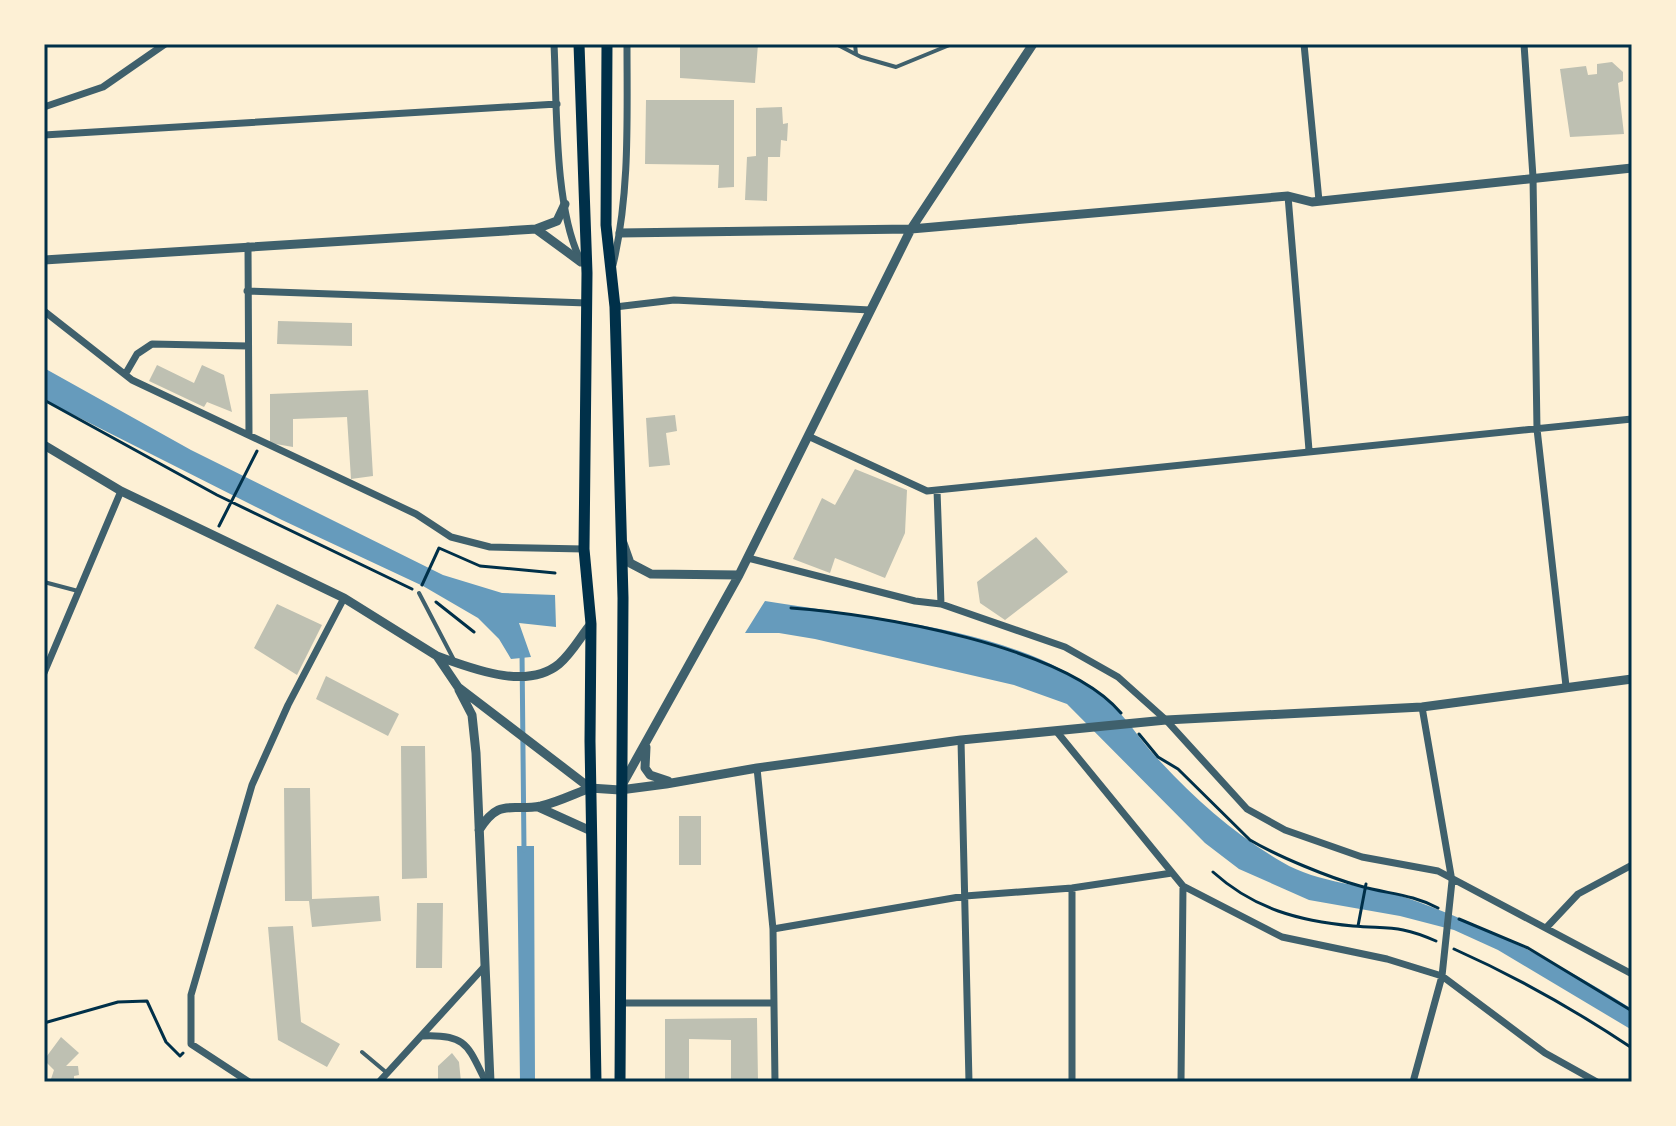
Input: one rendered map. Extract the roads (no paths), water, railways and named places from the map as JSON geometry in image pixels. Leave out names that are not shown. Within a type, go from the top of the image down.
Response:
[{"type":"main road","points":[[579,44],[587,303],[584,549],[591,624],[590,788],[596,1082]]},
{"type":"main road","points":[[607,44],[606,225],[615,307],[621,537],[620,1082]]},
{"type":"street","points":[[44,107],[103,87],[165,44]]},
{"type":"street","points":[[554,44],[565,204],[569,229],[584,268]]},
{"type":"street","points":[[613,268],[620,233],[628,132],[627,44]]},
{"type":"street","points":[[620,790],[748,558],[911,229],[1033,44]]},
{"type":"street","points":[[1304,44],[1319,201]]},
{"type":"street","points":[[1524,44],[1533,177],[1537,429],[1566,686]]},
{"type":"street","points":[[44,135],[557,104]]},
{"type":"street","points":[[620,233],[911,229],[1288,196],[1319,201],[1632,168]]},
{"type":"street","points":[[1288,196],[1309,450]]},
{"type":"street","points":[[44,260],[536,229],[557,221],[565,204]]},
{"type":"street","points":[[536,229],[584,268]]},
{"type":"street","points":[[248,246],[249,434]]},
{"type":"street","points":[[247,291],[587,303]]},
{"type":"street","points":[[615,307],[674,300],[870,310]]},
{"type":"street","points":[[44,311],[132,380],[416,514],[451,537],[490,547],[584,549]]},
{"type":"street","points":[[126,373],[137,354],[152,344],[248,346]]},
{"type":"street","points":[[808,436],[927,491],[1632,419]]},
{"type":"street","points":[[44,445],[121,491],[344,598],[437,656],[490,675],[516,676],[551,669],[567,655],[591,624]]},
{"type":"street","points":[[937,490],[941,604]]},
{"type":"street","points":[[44,673],[121,491]]},
{"type":"street","points":[[621,537],[630,563],[651,574],[739,575]]},
{"type":"street","points":[[748,558],[915,601],[941,604],[1065,647],[1118,677],[1166,720],[1247,809],[1259,816],[1285,830],[1349,853],[1438,871],[1632,974]]},
{"type":"street","points":[[249,1082],[191,1044],[191,995],[252,785],[288,705],[344,598]]},
{"type":"street","points":[[437,656],[472,715],[488,1082]]},
{"type":"street","points":[[538,807],[590,788],[620,790],[961,740],[1166,720],[1422,707],[1632,679]]},
{"type":"street","points":[[458,687],[590,788]]},
{"type":"street","points":[[1413,1082],[1442,976],[1452,881],[1422,707]]},
{"type":"street","points":[[652,731],[644,756],[645,768],[650,775],[675,782]]},
{"type":"street","points":[[1061,732],[1183,886],[1282,937],[1387,959],[1442,976],[1545,1053],[1597,1082]]},
{"type":"street","points":[[961,740],[969,1082]]},
{"type":"street","points":[[757,768],[773,929],[775,1082]]},
{"type":"street","points":[[479,830],[488,816],[506,805],[538,807],[591,831]]},
{"type":"street","points":[[1546,928],[1578,894],[1632,865]]},
{"type":"street","points":[[773,929],[965,896],[1072,888],[1172,873]]},
{"type":"street","points":[[1181,1082],[1183,886]]},
{"type":"street","points":[[1072,888],[1072,1082]]},
{"type":"street","points":[[379,1082],[389,1075],[485,966]]},
{"type":"street","points":[[620,1003],[772,1003]]},
{"type":"street","points":[[423,1036],[462,1041],[471,1047],[488,1082]]},
{"type":"lane","points":[[836,44],[896,67],[952,44]]},
{"type":"lane","points":[[855,44],[856,54]]},
{"type":"lane","points":[[44,582],[78,591]]},
{"type":"lane","points":[[419,593],[455,663]]},
{"type":"lane","points":[[362,1052],[389,1075]]},
{"type":"water","points":[[44,368],[191,450],[443,575],[502,593],[555,595],[556,627],[519,623],[531,657],[511,659],[499,639],[478,618],[423,586],[282,520],[44,400]]},
{"type":"water","points":[[765,601],[943,630],[1031,655],[1070,674],[1105,698],[1157,758],[1201,802],[1264,851],[1311,875],[1404,897],[1521,946],[1632,1009],[1632,1030],[1498,950],[1454,930],[1400,916],[1309,900],[1239,869],[1205,843],[1067,704],[1014,685],[815,639],[779,633],[745,633]]},
{"type":"water","points":[[517,846],[534,846],[535,1082],[520,1082]]},
{"type":"waterway","points":[[522,652],[524,850]]}]
